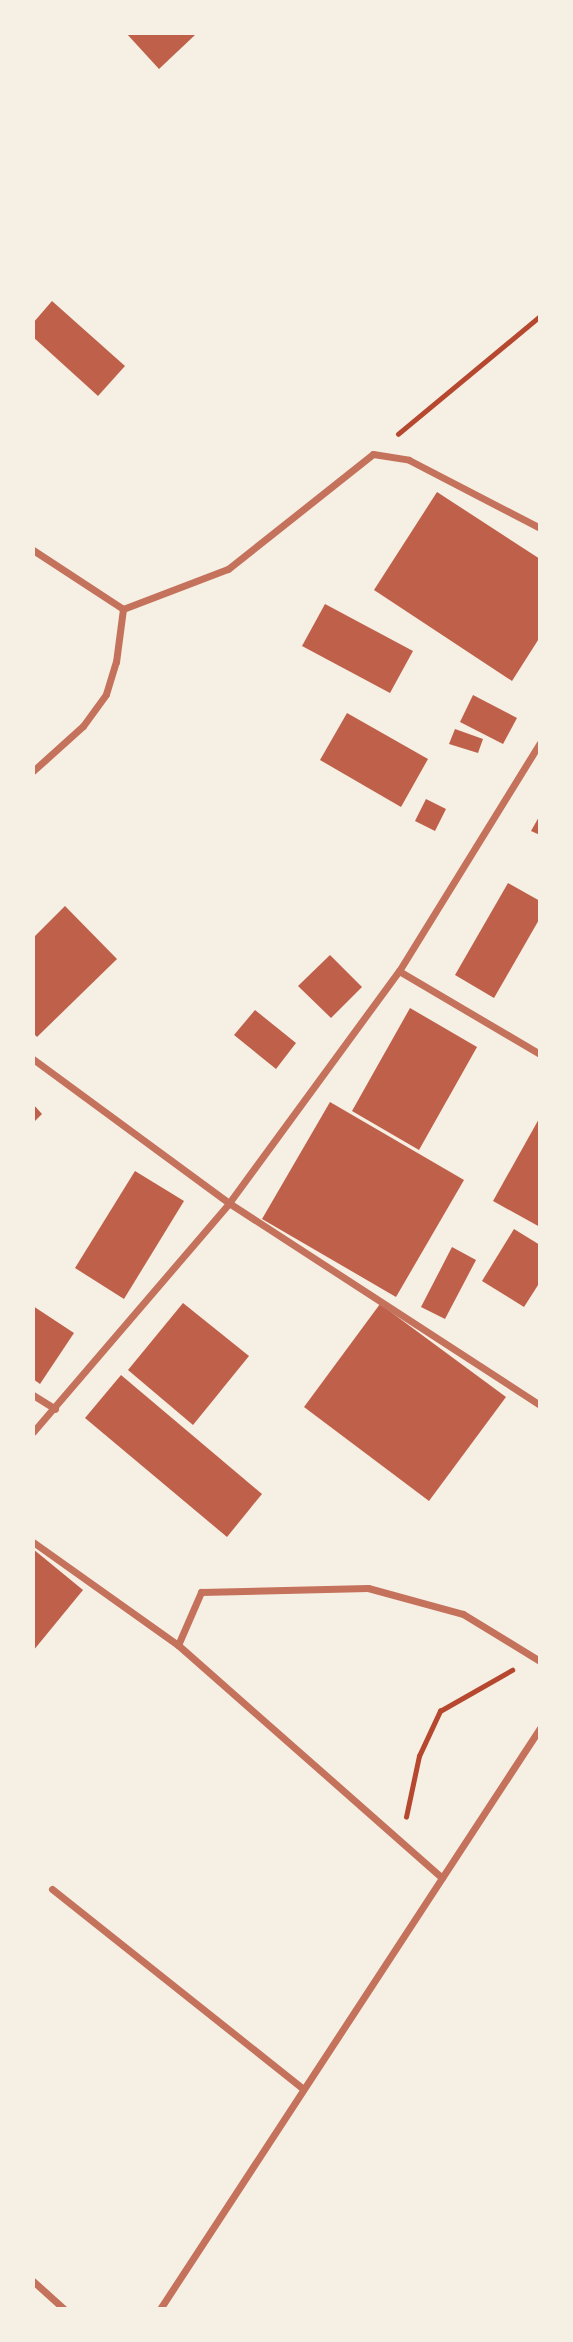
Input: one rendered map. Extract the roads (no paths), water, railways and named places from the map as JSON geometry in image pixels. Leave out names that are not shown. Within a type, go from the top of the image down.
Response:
[{"type":"street","points":[[123,609],[228,569],[373,454],[409,460],[540,528]]},
{"type":"street","points":[[33,550],[123,609]]},
{"type":"street","points":[[33,771],[83,726],[106,694],[117,662],[123,609]]},
{"type":"street","points":[[33,1432],[229,1203],[399,971],[540,743]]},
{"type":"street","points":[[399,971],[540,1054]]},
{"type":"street","points":[[33,1059],[229,1203],[540,1405]]},
{"type":"street","points":[[33,1395],[55,1409]]},
{"type":"street","points":[[33,1542],[178,1645],[442,1878]]},
{"type":"street","points":[[178,1645],[201,1592],[368,1588],[463,1614],[537,1659]]},
{"type":"street","points":[[160,2309],[301,2087],[540,1728]]},
{"type":"street","points":[[52,1889],[301,2087]]},
{"type":"street","points":[[33,2281],[64,2309]]}]
